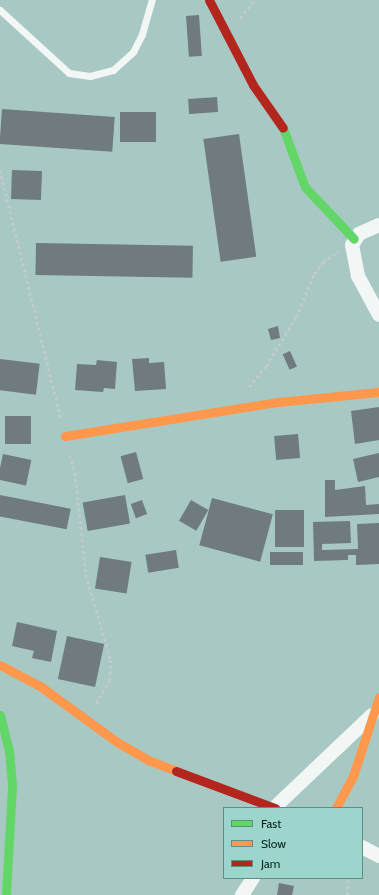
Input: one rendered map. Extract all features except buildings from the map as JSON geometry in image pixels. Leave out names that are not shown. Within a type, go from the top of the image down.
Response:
[{"type":"street","points":[[209,0],[253,85],[282,127],[305,187],[353,242],[358,276],[379,316]]},
{"type":"street","points":[[353,242],[359,234],[379,225]]},
{"type":"street","points":[[65,436],[230,409],[379,392]]},
{"type":"street","points":[[0,665],[40,686],[117,742],[148,760],[271,807]]},
{"type":"street","points":[[337,807],[353,776],[379,697]]},
{"type":"street","points":[[275,807],[374,714]]},
{"type":"street","points":[[0,715],[9,750],[12,787],[6,895]]},
{"type":"street","points":[[363,848],[379,856]]},
{"type":"street","points":[[242,895],[252,879]]},
{"type":"lane","points":[[0,10],[69,73],[90,76],[113,70],[133,52],[142,34],[152,0]]},
{"type":"path","points":[[230,409],[266,366],[296,317],[314,274],[334,253],[353,242]]},
{"type":"path","points":[[347,895],[348,879]]},
{"type":"traffic: fast","points":[[283,128],[305,187],[354,239]]},
{"type":"traffic: fast","points":[[0,715],[9,750],[12,787],[6,895]]},
{"type":"traffic: slow","points":[[65,436],[278,402],[379,392]]},
{"type":"traffic: slow","points":[[0,665],[40,686],[117,742],[148,760],[176,771]]},
{"type":"traffic: slow","points":[[337,807],[353,776],[379,697]]},
{"type":"traffic: jam","points":[[209,0],[253,85],[283,128]]},
{"type":"traffic: jam","points":[[176,771],[272,807]]}]
